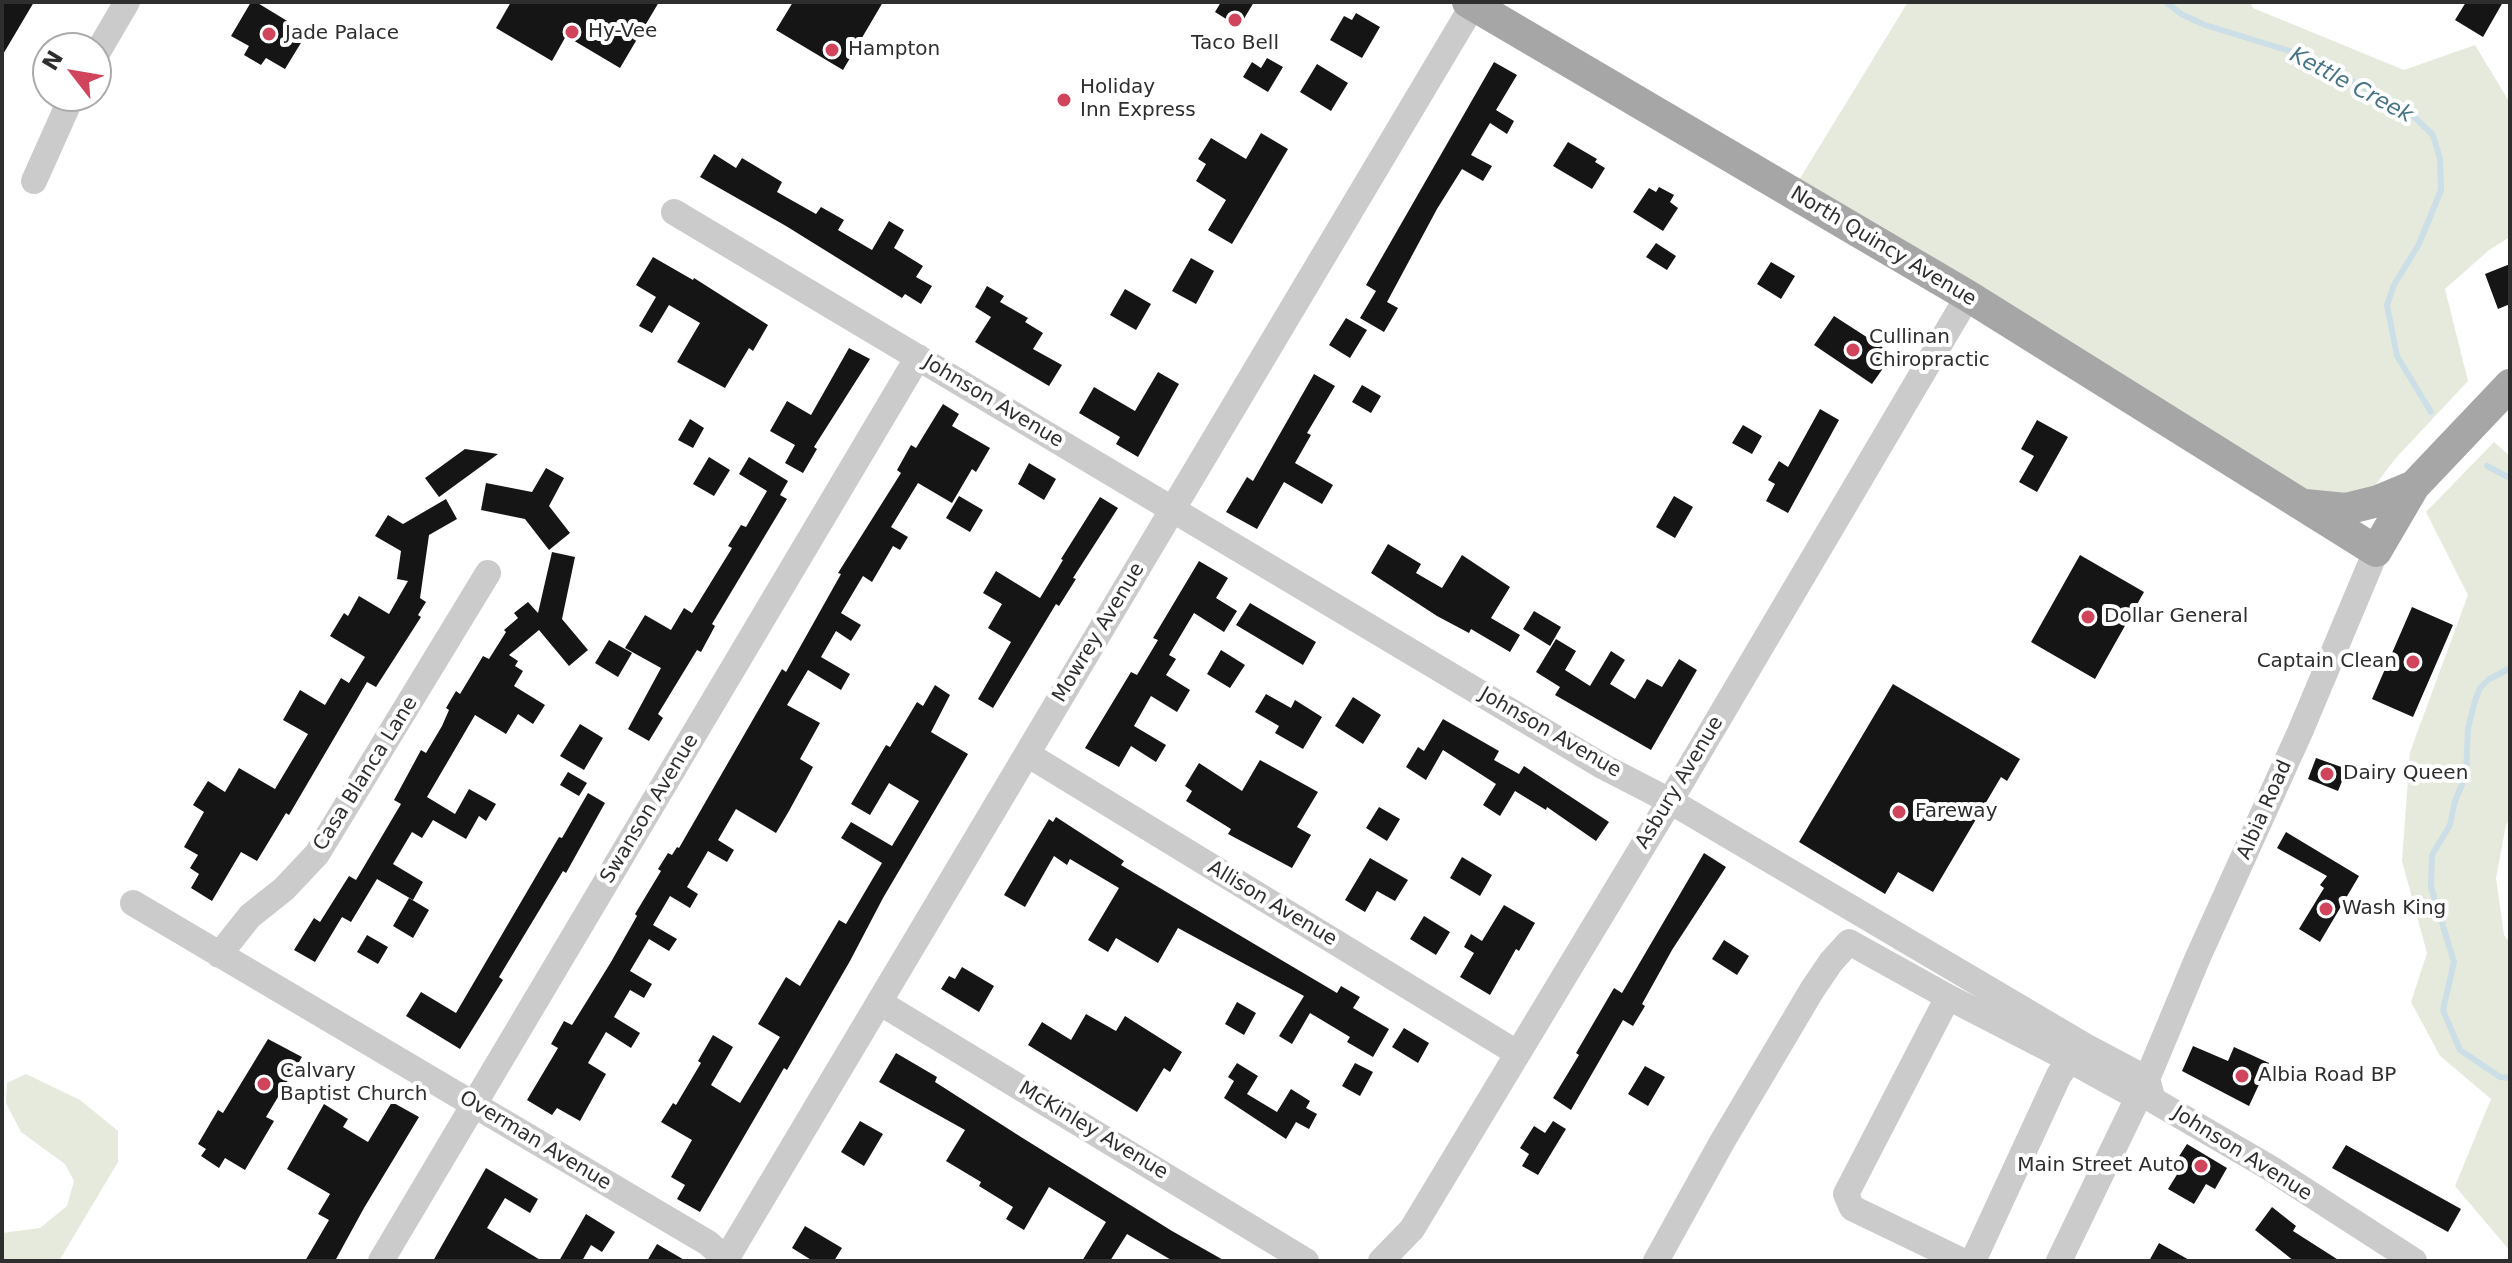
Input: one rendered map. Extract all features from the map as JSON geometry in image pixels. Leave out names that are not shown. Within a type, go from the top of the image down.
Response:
[{"type":"main road","name":"North Quincy Avenue","points":[[1470,4],[1968,296],[2376,551]]},
{"type":"main road","name":"Albia Road","points":[[2376,551],[2414,486],[2510,385]]},
{"type":"main road","points":[[2300,504],[2346,509],[2378,501],[2414,486]]},
{"type":"street","points":[[109,32],[127,2]]},
{"type":"street","name":"Mowrey Avenue","points":[[726,1261],[1470,4]]},
{"type":"street","points":[[34,181],[65,112]]},
{"type":"street","name":"Johnson Avenue","points":[[674,212],[1604,767],[1670,801],[2085,1046],[2142,1088],[2153,1100],[2270,1168],[2414,1261]]},
{"type":"street","name":"Asbury Avenue","points":[[1381,1261],[1412,1229],[1670,801],[1968,296]]},
{"type":"street","name":"Swanson Avenue","points":[[381,1261],[918,357]]},
{"type":"street","name":"Albia Road","points":[[2059,1261],[2142,1088],[2300,732],[2376,551]]},
{"type":"street","name":"Casa Blanca Lane","points":[[219,955],[250,916],[284,889],[317,854],[488,573]]},
{"type":"street","name":"Allison Avenue","points":[[1027,754],[1517,1053]]},
{"type":"street","name":"Overman Avenue","points":[[133,903],[708,1243],[726,1261]]},
{"type":"street","points":[[1656,1261],[1812,990],[1849,942],[2070,1060],[2142,1088]]},
{"type":"street","points":[[1948,997],[1846,1194],[1852,1208],[1962,1261]]},
{"type":"street","name":"McKinley Avenue","points":[[879,1002],[1306,1261]]},
{"type":"street","points":[[1973,1261],[2059,1075],[2070,1060]]},
{"type":"shaded area","points":[[1908,2],[2250,2],[2253,8],[2404,70],[2475,45],[2510,103],[2510,237],[2489,250],[2445,289],[2468,381],[2395,459],[2367,496],[2300,504],[1791,193]]},
{"type":"shaded area","points":[[2494,442],[2510,456],[2510,818],[2496,878],[2504,935],[2510,943],[2510,1251],[2455,1186],[2491,1099],[2440,1056],[2411,1002],[2427,953],[2402,861],[2410,752],[2468,595],[2426,512]]},
{"type":"shaded area","points":[[26,1074],[80,1100],[118,1131],[118,1162],[59,1261],[2,1261],[2,1233],[40,1228],[67,1206],[74,1181],[65,1164],[21,1132],[6,1103],[7,1083]]},
{"type":"building","points":[[2,2],[34,2],[2,56]]},
{"type":"building","name":"Jade Palace","points":[[251,2],[256,2],[307,33],[285,69],[266,58],[261,65],[244,55],[249,46],[231,36]]},
{"type":"building","name":"Hy-Vee","points":[[511,2],[659,2],[620,68],[566,36],[552,61],[496,28]]},
{"type":"building","name":"Hampton","points":[[793,2],[883,2],[843,70],[776,30]]},
{"type":"building","name":"Taco Bell","points":[[1221,2],[1254,2],[1239,27],[1215,12]]},
{"type":"building","points":[[2466,2],[2503,2],[2483,37],[2455,20]]},
{"type":"building","points":[[1356,13],[1380,27],[1362,58],[1330,40],[1344,16],[1352,20]]},
{"type":"building","points":[[1267,58],[1283,67],[1268,92],[1243,77],[1252,62],[1261,68]]},
{"type":"building","points":[[1494,62],[1517,75],[1496,110],[1514,121],[1507,134],[1490,123],[1471,155],[1492,166],[1483,181],[1462,169],[1437,209],[1387,302],[1398,308],[1384,332],[1360,318],[1376,291],[1366,285]]},
{"type":"building","points":[[1317,64],[1348,83],[1331,111],[1300,92]]},
{"type":"building","points":[[1261,133],[1288,149],[1232,244],[1208,230],[1226,200],[1196,181],[1206,164],[1198,159],[1211,138],[1246,159]]},
{"type":"building","points":[[1568,142],[1597,159],[1595,162],[1605,168],[1592,189],[1553,166]]},
{"type":"building","points":[[714,154],[736,168],[742,158],[782,182],[777,192],[816,214],[821,207],[844,220],[838,230],[872,250],[889,221],[904,230],[894,248],[923,266],[916,277],[932,286],[921,304],[905,294],[902,298],[700,177]]},
{"type":"building","points":[[1659,187],[1674,195],[1670,202],[1678,208],[1663,231],[1633,212],[1649,188],[1656,192]]},
{"type":"building","points":[[1656,243],[1676,256],[1667,270],[1646,257]]},
{"type":"building","points":[[653,257],[694,278],[768,325],[753,351],[749,348],[725,388],[677,362],[700,323],[669,305],[652,333],[639,326],[656,297],[636,285]]},
{"type":"building","points":[[1191,258],[1214,271],[1196,304],[1172,291]]},
{"type":"building","points":[[1771,262],[1795,276],[1781,299],[1757,284]]},
{"type":"building","points":[[2510,264],[2510,304],[2498,309],[2485,274]]},
{"type":"building","points":[[987,286],[1004,296],[1000,302],[1028,318],[1025,322],[1043,333],[1033,349],[1062,365],[1049,386],[975,342],[991,317],[975,307]]},
{"type":"building","points":[[1125,289],[1151,304],[1136,330],[1110,315]]},
{"type":"building","name":"Cullinan Chiropractic","points":[[1834,316],[1893,354],[1872,384],[1814,345]]},
{"type":"building","points":[[1346,318],[1367,330],[1350,358],[1329,345]]},
{"type":"building","points":[[849,348],[870,359],[814,447],[817,449],[803,473],[785,463],[795,445],[770,431],[787,401],[811,415]]},
{"type":"building","points":[[1158,372],[1179,384],[1138,457],[1116,444],[1120,437],[1079,413],[1094,387],[1135,411]]},
{"type":"building","points":[[1314,374],[1335,386],[1307,433],[1311,435],[1295,463],[1333,485],[1322,504],[1284,482],[1257,529],[1226,512],[1247,477],[1253,481]]},
{"type":"building","points":[[1362,385],[1381,396],[1371,413],[1352,402]]},
{"type":"building","points":[[943,404],[959,414],[952,426],[990,448],[976,472],[972,469],[952,503],[918,483],[891,527],[908,537],[900,550],[893,546],[872,582],[863,576],[841,613],[861,625],[851,641],[836,631],[821,657],[850,674],[841,690],[808,670],[787,705],[820,723],[800,759],[813,767],[789,811],[776,833],[736,809],[718,840],[734,850],[727,862],[708,851],[687,887],[698,894],[690,908],[670,896],[653,925],[677,939],[669,951],[649,939],[630,971],[652,984],[644,998],[630,990],[614,1017],[640,1033],[631,1048],[606,1032],[588,1063],[606,1074],[580,1121],[557,1108],[552,1115],[527,1100],[558,1048],[551,1044],[564,1021],[572,1025],[611,962],[661,871],[658,869],[668,853],[672,855],[679,848],[782,669],[786,672],[841,574],[838,573],[901,473],[897,470],[911,445],[916,448]]},
{"type":"building","points":[[1820,409],[1839,420],[1788,513],[1766,501],[1775,484],[1768,480],[1779,461],[1788,467]]},
{"type":"building","points":[[690,419],[704,428],[693,448],[678,440]]},
{"type":"building","points":[[2037,420],[2068,437],[2037,492],[2019,482],[2034,456],[2021,449]]},
{"type":"building","points":[[1743,425],[1762,436],[1752,454],[1732,443]]},
{"type":"building","points":[[465,449],[498,454],[439,497],[425,478]]},
{"type":"building","points":[[709,457],[730,470],[714,496],[693,484]]},
{"type":"building","points":[[749,457],[788,481],[780,495],[787,499],[712,624],[715,626],[701,652],[697,650],[658,714],[663,718],[649,741],[628,729],[661,668],[625,648],[645,615],[671,630],[684,608],[692,613],[732,548],[728,546],[741,525],[746,527],[767,491],[739,474]]},
{"type":"building","points":[[1029,463],[1056,479],[1044,500],[1018,484]]},
{"type":"building","points":[[546,468],[564,478],[549,506],[570,533],[549,550],[525,519],[481,510],[486,483],[532,492]]},
{"type":"building","points":[[959,496],[983,510],[970,532],[946,518]]},
{"type":"building","points":[[1674,496],[1693,507],[1675,538],[1656,527]]},
{"type":"building","points":[[1100,497],[1118,508],[993,708],[978,699],[1011,642],[988,628],[1002,604],[983,593],[996,571],[1040,598]]},
{"type":"building","points":[[446,499],[457,519],[429,535],[420,598],[426,602],[418,615],[421,617],[376,687],[367,682],[289,815],[286,813],[257,861],[241,852],[212,901],[191,888],[199,874],[190,868],[198,855],[184,847],[204,812],[193,805],[208,781],[225,792],[239,768],[275,789],[308,734],[283,720],[300,690],[325,705],[341,678],[349,683],[365,657],[330,636],[344,613],[348,616],[359,596],[389,614],[408,581],[397,579],[401,551],[375,536],[388,515],[403,524]]},
{"type":"building","points":[[1388,544],[1421,564],[1416,573],[1442,588],[1462,555],[1510,587],[1491,618],[1520,635],[1510,652],[1471,629],[1469,633],[1437,616],[1371,573]]},
{"type":"building","points":[[552,552],[575,557],[562,619],[588,650],[569,666],[539,630],[509,655],[518,661],[515,666],[523,671],[514,686],[545,705],[533,724],[518,714],[506,734],[475,715],[427,797],[455,814],[469,789],[496,804],[486,821],[479,816],[466,839],[433,820],[422,838],[412,832],[393,864],[423,882],[413,900],[377,879],[351,922],[342,917],[315,962],[294,950],[314,918],[320,922],[349,876],[356,880],[401,804],[394,800],[421,750],[426,753],[442,726],[449,710],[446,708],[456,691],[460,694],[483,656],[489,659],[506,632],[504,630],[518,618],[514,613],[528,602],[538,613]]},
{"type":"building","name":"Dollar General","points":[[2080,555],[2144,592],[2095,679],[2031,642]]},
{"type":"building","points":[[1199,561],[1228,578],[1216,598],[1237,611],[1224,632],[1194,613],[1169,655],[1176,659],[1166,675],[1190,690],[1177,712],[1151,696],[1134,726],[1166,745],[1156,762],[1131,746],[1119,767],[1085,748],[1131,672],[1137,675],[1158,640],[1153,638]]},
{"type":"building","points":[[1250,603],[1316,642],[1303,665],[1236,625]]},
{"type":"building","name":"Captain Clean","points":[[2412,607],[2453,625],[2413,717],[2372,699]]},
{"type":"building","points":[[1534,611],[1561,627],[1550,646],[1523,629]]},
{"type":"building","points":[[1556,639],[1576,651],[1565,670],[1590,686],[1611,651],[1625,660],[1610,684],[1635,699],[1647,679],[1662,687],[1679,659],[1697,670],[1651,750],[1555,695],[1560,687],[1536,672]]},
{"type":"building","points":[[609,640],[632,653],[618,677],[595,663]]},
{"type":"building","points":[[1221,650],[1245,665],[1230,688],[1207,674]]},
{"type":"building","name":"Fareway","points":[[1893,684],[2020,759],[2007,781],[2001,777],[1933,892],[1898,872],[1885,894],[1799,842]]},
{"type":"building","points":[[935,685],[950,695],[931,732],[968,754],[787,1070],[784,1068],[700,1212],[677,1199],[685,1185],[671,1177],[692,1140],[661,1122],[673,1103],[676,1105],[701,1063],[698,1061],[713,1035],[733,1047],[711,1085],[740,1103],[780,1037],[758,1024],[786,977],[800,986],[839,920],[846,924],[882,863],[841,838],[851,822],[892,846],[919,801],[889,783],[870,815],[851,804],[886,745],[890,747],[917,702],[923,706]]},
{"type":"building","points":[[1266,694],[1291,708],[1295,700],[1322,717],[1303,749],[1275,733],[1279,726],[1255,712]]},
{"type":"building","points":[[1353,697],[1381,715],[1363,744],[1335,726]]},
{"type":"building","points":[[1443,719],[1499,751],[1494,760],[1519,774],[1524,766],[1609,822],[1596,841],[1547,807],[1546,810],[1515,791],[1500,816],[1483,805],[1496,784],[1443,750],[1426,780],[1406,767],[1418,747],[1424,751]]},
{"type":"building","points":[[580,724],[603,738],[584,770],[560,756]]},
{"type":"building","name":"Dairy Queen","points":[[2316,758],[2347,769],[2338,791],[2308,779]]},
{"type":"building","points":[[1260,760],[1318,792],[1297,827],[1311,835],[1292,868],[1228,834],[1231,829],[1186,801],[1192,791],[1185,786],[1199,763],[1242,791]]},
{"type":"building","points":[[568,772],[587,783],[579,796],[560,785]]},
{"type":"building","points":[[588,793],[605,803],[566,873],[563,871],[499,977],[503,980],[460,1049],[406,1016],[421,992],[456,1013]]},
{"type":"building","points":[[1379,807],[1400,819],[1387,841],[1366,828]]},
{"type":"building","points":[[1056,817],[1124,861],[1121,865],[1337,993],[1341,986],[1360,997],[1353,1008],[1389,1029],[1373,1057],[1347,1042],[1350,1037],[1310,1013],[1292,1044],[1279,1036],[1304,996],[1178,928],[1158,963],[1116,938],[1108,952],[1088,940],[1119,888],[1070,859],[1067,865],[1054,856],[1025,907],[1004,895],[1049,819],[1053,822]]},
{"type":"building","name":"Wash King","points":[[2286,832],[2359,876],[2320,942],[2299,929],[2324,888],[2320,885],[2327,876],[2277,848]]},
{"type":"building","points":[[1704,853],[1726,867],[1672,950],[1633,1026],[1623,1020],[1571,1110],[1553,1098],[1579,1055],[1576,1053],[1614,988],[1622,993]]},
{"type":"building","points":[[1462,857],[1492,875],[1480,896],[1450,878]]},
{"type":"building","points":[[1370,858],[1408,880],[1395,901],[1377,891],[1365,912],[1345,900]]},
{"type":"building","points":[[409,898],[429,910],[413,938],[393,926]]},
{"type":"building","points":[[1504,905],[1535,923],[1490,995],[1460,977],[1474,953],[1464,947],[1471,934],[1482,941]]},
{"type":"building","points":[[1424,916],[1450,932],[1436,955],[1410,939]]},
{"type":"building","points":[[367,935],[388,947],[378,964],[357,952]]},
{"type":"building","points":[[1724,940],[1749,956],[1737,975],[1712,959]]},
{"type":"building","points":[[962,967],[994,986],[979,1012],[941,989],[949,976],[955,979]]},
{"type":"building","points":[[1237,1002],[1256,1013],[1244,1035],[1225,1024]]},
{"type":"building","points":[[1086,1014],[1116,1031],[1125,1016],[1182,1052],[1170,1072],[1164,1068],[1137,1112],[1028,1045],[1042,1022],[1071,1040]]},
{"type":"building","points":[[1404,1028],[1429,1043],[1418,1063],[1392,1047]]},
{"type":"building","name":"Calvary Baptist Church","points":[[268,1039],[302,1057],[266,1117],[274,1121],[245,1170],[225,1158],[219,1168],[201,1156],[206,1149],[198,1144],[218,1110],[223,1113]]},
{"type":"building","name":"Albia Road BP","points":[[2193,1046],[2228,1061],[2234,1047],[2269,1063],[2249,1106],[2182,1071]]},
{"type":"building","points":[[896,1053],[937,1077],[935,1082],[1021,1137],[1225,1261],[1173,1261],[1127,1234],[1110,1261],[1082,1261],[1106,1222],[1049,1187],[1024,1230],[1006,1219],[1013,1207],[979,1186],[981,1182],[946,1161],[965,1130],[879,1082]]},
{"type":"building","points":[[1237,1063],[1258,1076],[1247,1094],[1277,1112],[1291,1089],[1310,1101],[1306,1108],[1317,1114],[1309,1129],[1296,1122],[1286,1139],[1224,1098],[1234,1081],[1228,1077]]},
{"type":"building","points":[[1355,1063],[1373,1072],[1360,1096],[1342,1086]]},
{"type":"building","points":[[1645,1066],[1665,1077],[1648,1106],[1628,1094]]},
{"type":"building","points":[[392,1102],[419,1117],[335,1261],[305,1261],[329,1220],[318,1214],[330,1194],[287,1169],[324,1104],[348,1119],[343,1127],[368,1142]]},
{"type":"building","points":[[860,1121],[883,1134],[864,1166],[841,1152]]},
{"type":"building","points":[[1553,1121],[1566,1129],[1538,1175],[1522,1166],[1529,1154],[1520,1148],[1534,1126],[1545,1133]]},
{"type":"building","name":"Main Street Auto","points":[[2187,1144],[2227,1168],[2215,1189],[2206,1184],[2194,1204],[2168,1189],[2181,1168],[2174,1164]]},
{"type":"building","points":[[2346,1145],[2461,1209],[2448,1232],[2332,1168]]},
{"type":"building","points":[[486,1168],[538,1199],[530,1213],[505,1198],[487,1228],[542,1261],[433,1261]]},
{"type":"building","points":[[2272,1207],[2296,1226],[2293,1231],[2340,1261],[2294,1261],[2255,1230]]},
{"type":"building","points":[[586,1214],[615,1232],[602,1252],[591,1245],[582,1261],[559,1261]]},
{"type":"building","points":[[805,1226],[842,1248],[834,1261],[813,1261],[792,1248]]},
{"type":"building","points":[[2159,1243],[2191,1261],[2149,1261]]},
{"type":"building","points":[[657,1244],[686,1261],[647,1261]]},
{"type":"waterway","name":"Kettle Creek","points":[[2166,2],[2181,14],[2205,25],[2306,56],[2409,112],[2433,135],[2440,159],[2441,190],[2419,244],[2394,285],[2387,305],[2397,356],[2431,412]]},
{"type":"waterway","name":"Kettle Creek","points":[[2487,466],[2510,478]]},
{"type":"waterway","name":"Kettle Creek","points":[[2510,668],[2488,680],[2480,688],[2475,701],[2468,728],[2466,775],[2455,801],[2450,825],[2432,855],[2431,887],[2454,962],[2443,1010],[2460,1050],[2500,1077],[2510,1078]]},
{"type":"place","name":"Taco Bell","points":[[1235,20]]},
{"type":"place","name":"Hy-Vee","points":[[572,32]]},
{"type":"place","name":"Jade Palace","points":[[269,34]]},
{"type":"place","name":"Hampton","points":[[832,50]]},
{"type":"place","name":"Holiday Inn Express","points":[[1064,100]]},
{"type":"place","name":"Cullinan Chiropractic","points":[[1853,350]]},
{"type":"place","name":"Dollar General","points":[[2088,617]]},
{"type":"place","name":"Captain Clean","points":[[2413,662]]},
{"type":"place","name":"Dairy Queen","points":[[2327,774]]},
{"type":"place","name":"Fareway","points":[[1899,812]]},
{"type":"place","name":"Wash King","points":[[2326,909]]},
{"type":"place","name":"Albia Road BP","points":[[2242,1076]]},
{"type":"place","name":"Calvary Baptist Church","points":[[264,1084]]},
{"type":"place","name":"Main Street Auto","points":[[2201,1166]]}]
